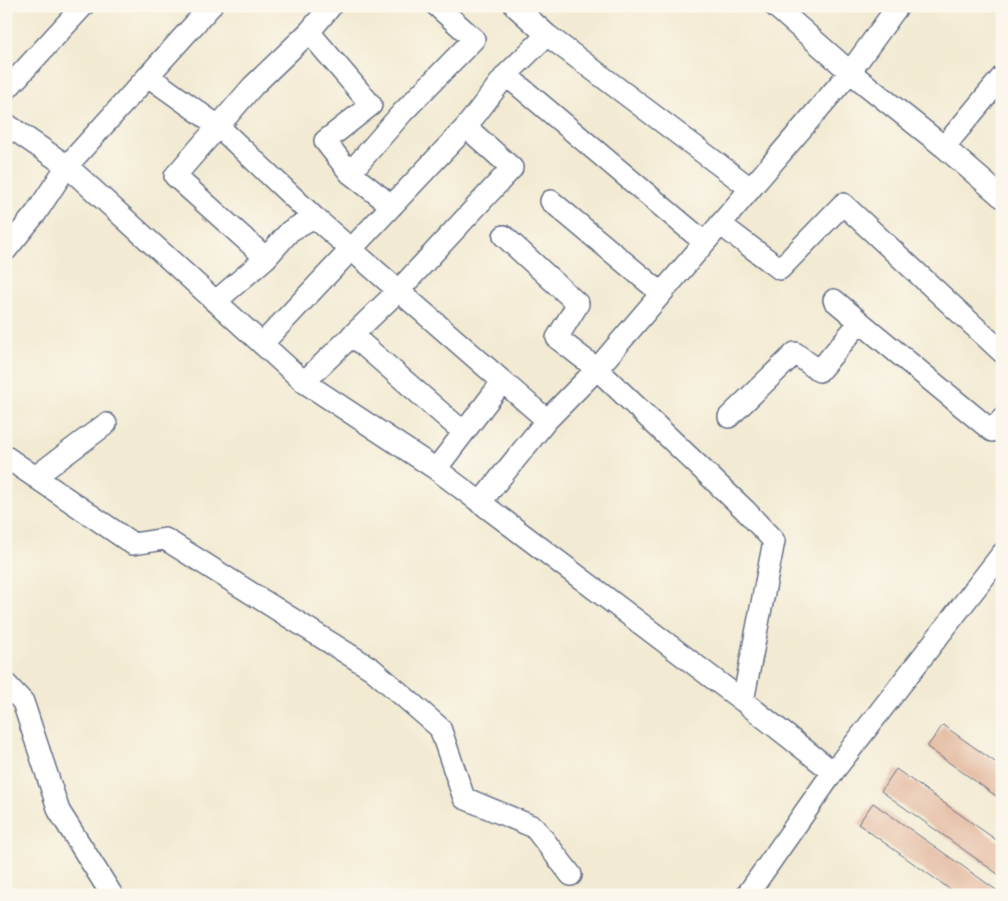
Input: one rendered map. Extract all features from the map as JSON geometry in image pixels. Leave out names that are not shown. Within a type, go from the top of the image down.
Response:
[{"type":"street","points":[[6,90],[83,6]]},
{"type":"street","points":[[8,244],[36,213],[67,166],[211,6]]},
{"type":"street","points":[[266,258],[175,176],[253,86],[309,32],[331,6]]},
{"type":"street","points":[[350,173],[402,114],[474,40],[437,6]]},
{"type":"street","points":[[515,6],[547,35],[750,188]]},
{"type":"street","points":[[775,6],[850,72],[944,147],[1002,197]]},
{"type":"street","points":[[480,503],[547,420],[597,369],[850,72],[898,6]]},
{"type":"street","points":[[309,32],[371,105],[326,141],[350,173],[392,206]]},
{"type":"street","points":[[262,344],[466,127],[506,75],[547,35]]},
{"type":"street","points":[[506,75],[704,242]]},
{"type":"street","points":[[148,76],[218,126],[314,216],[547,420]]},
{"type":"street","points":[[944,147],[1002,77]]},
{"type":"street","points":[[6,124],[67,166],[304,382],[436,469],[743,701],[833,772]]},
{"type":"street","points":[[304,382],[399,290],[512,168],[466,127]]},
{"type":"street","points":[[551,201],[661,293]]},
{"type":"street","points":[[720,224],[780,269],[843,204],[1002,352]]},
{"type":"street","points":[[216,302],[266,258],[290,231],[314,216]]},
{"type":"street","points":[[504,236],[578,304],[557,338],[597,369],[745,510],[774,541],[743,701]]},
{"type":"street","points":[[834,300],[992,431],[1002,419]]},
{"type":"street","points":[[729,416],[795,353],[819,371],[860,322]]},
{"type":"street","points":[[352,335],[454,424],[465,430]]},
{"type":"street","points":[[436,469],[503,381]]},
{"type":"street","points":[[35,477],[106,424]]},
{"type":"street","points":[[6,457],[132,544],[165,540],[372,669],[440,728],[464,798],[534,827],[571,875]]},
{"type":"street","points":[[746,895],[833,772],[1002,554]]},
{"type":"street","points":[[6,684],[23,702],[60,811],[112,895]]},
{"type":"building","points":[[943,725],[1002,767],[1002,800],[927,747]]},
{"type":"building","points":[[896,769],[1002,844],[1002,877],[881,791]]},
{"type":"building","points":[[873,803],[1002,895],[958,895],[858,824]]}]
